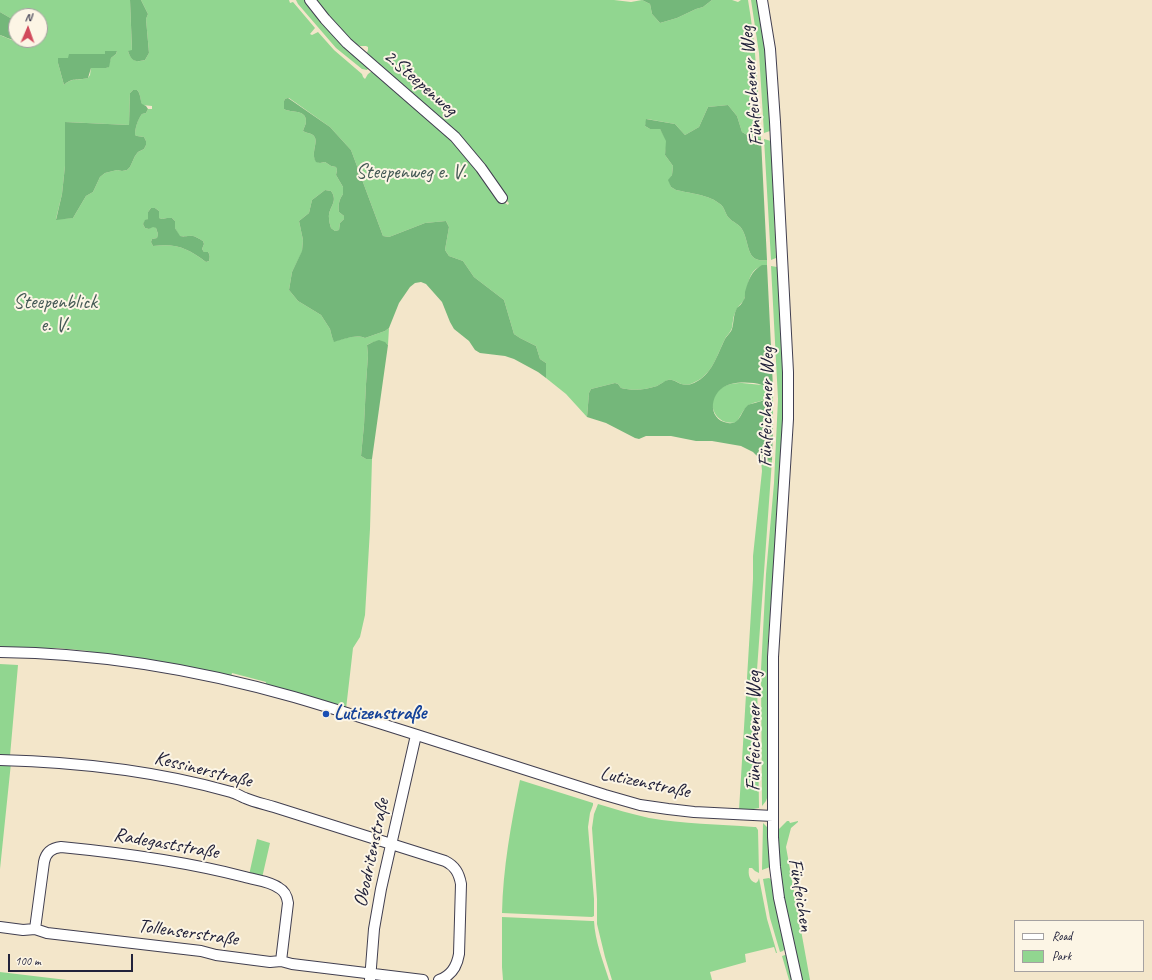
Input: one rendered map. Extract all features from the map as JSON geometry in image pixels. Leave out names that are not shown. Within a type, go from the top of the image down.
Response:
[{"type":"street","name":"2.Steepenweg","points":[[310,0],[347,43],[455,137],[481,168],[502,198]]},
{"type":"street","name":"Fünfeichener Weg","points":[[762,0],[770,56],[775,122],[788,372],[788,419],[773,658],[773,816]]},
{"type":"street","name":"Lutizenstraße","points":[[0,652],[53,654],[115,660],[157,666],[236,682],[293,697],[640,805],[694,812],[773,816]]},
{"type":"street","name":"Obodritenstraße","points":[[370,977],[377,911],[416,735]]},
{"type":"street","name":"Kessinerstraße","points":[[0,760],[74,764],[183,780],[239,794],[267,805],[451,864],[458,873],[460,884],[458,961],[453,971],[439,980]]},
{"type":"street","name":"Fünfeichen","points":[[773,816],[775,867],[779,898],[797,980]]},
{"type":"street","name":"Radegaststraße","points":[[35,929],[44,862],[45,857],[50,851],[61,847],[143,856],[181,862],[238,875],[281,888],[286,895],[288,903],[281,961]]},
{"type":"street","name":"Tollenserstraße","points":[[0,927],[23,930],[35,929],[55,934],[201,951],[216,956],[270,962],[281,961],[370,977],[423,980]]},
{"type":"green space","points":[[0,0],[130,0],[132,51],[128,51],[132,59],[139,61],[145,60],[149,53],[146,19],[148,14],[141,0],[289,0],[290,3],[293,2],[315,28],[310,34],[312,35],[318,32],[334,50],[362,74],[365,79],[368,74],[375,69],[454,138],[454,144],[456,146],[460,145],[480,169],[501,199],[500,200],[508,205],[509,203],[503,197],[483,167],[457,136],[367,58],[366,55],[368,47],[360,46],[349,41],[326,18],[313,0],[614,0],[631,2],[642,0],[650,4],[652,14],[660,23],[677,18],[703,7],[712,0],[732,0],[738,2],[741,0],[748,0],[755,52],[761,139],[754,139],[742,132],[737,116],[728,105],[708,107],[699,127],[685,135],[675,124],[647,119],[645,126],[650,129],[660,129],[667,141],[665,155],[673,166],[672,175],[669,180],[671,187],[676,190],[711,198],[722,205],[728,217],[742,229],[752,256],[755,259],[767,260],[767,265],[760,266],[752,273],[744,300],[734,315],[732,329],[726,337],[714,363],[705,375],[689,385],[682,384],[674,380],[668,380],[657,386],[644,389],[630,390],[621,388],[615,383],[591,389],[589,393],[587,417],[566,394],[546,378],[546,363],[540,359],[536,346],[514,334],[504,300],[474,277],[463,261],[449,256],[445,250],[449,227],[446,221],[425,223],[389,237],[383,236],[351,150],[330,127],[289,98],[285,99],[284,109],[304,115],[306,122],[303,131],[312,134],[315,137],[314,158],[316,161],[320,163],[325,162],[336,167],[336,175],[343,187],[339,212],[344,216],[344,219],[340,223],[339,230],[335,231],[331,228],[329,219],[329,214],[334,201],[331,191],[325,190],[312,200],[309,213],[299,221],[303,240],[302,252],[292,272],[289,290],[298,301],[321,315],[330,329],[334,341],[354,337],[365,338],[385,331],[389,328],[388,345],[378,341],[367,345],[368,355],[361,456],[366,459],[372,459],[370,529],[365,615],[360,637],[353,648],[346,709],[265,686],[266,682],[232,673],[231,677],[160,661],[94,654],[89,651],[56,648],[0,648],[0,35],[8,39],[8,48],[48,48],[48,8],[8,8],[8,17],[0,12]],"holes":[[[105,51],[117,51],[111,58],[108,67],[91,68],[88,78],[72,80],[64,85],[58,58],[69,58],[69,54],[105,54]],[[133,90],[137,90],[140,95],[142,105],[152,106],[152,109],[148,109],[146,113],[142,114],[137,123],[135,135],[144,137],[146,141],[144,149],[138,152],[127,170],[117,170],[105,173],[100,177],[93,192],[86,196],[73,218],[56,219],[62,194],[65,166],[65,122],[129,125],[130,93]],[[151,208],[155,208],[159,211],[159,218],[172,218],[175,221],[175,228],[179,236],[193,236],[203,241],[204,244],[202,249],[204,252],[209,253],[209,261],[206,262],[193,253],[175,246],[153,246],[151,242],[152,239],[157,238],[158,234],[156,228],[153,226],[149,229],[145,228],[143,224],[148,219],[148,212]]]},
{"type":"green space","points":[[130,0],[141,0],[148,14],[146,19],[149,53],[145,60],[141,61],[136,61],[130,57],[128,51],[132,50]]},
{"type":"green space","points":[[296,0],[307,0],[370,66],[367,70],[362,69],[336,48]]},
{"type":"green space","points":[[642,0],[712,0],[703,7],[677,18],[660,23],[652,14],[650,4]]},
{"type":"green space","points":[[751,0],[758,0],[765,49],[770,131],[764,133],[759,53]]},
{"type":"green space","points":[[0,12],[8,17],[8,38],[0,35]]},
{"type":"green space","points":[[105,51],[117,51],[111,58],[109,67],[91,68],[88,78],[72,80],[64,85],[58,58],[68,58],[69,54],[105,54]]},
{"type":"green space","points":[[133,90],[137,90],[142,104],[148,109],[146,113],[142,114],[139,118],[135,132],[135,135],[144,137],[146,145],[144,149],[138,152],[127,170],[117,170],[105,173],[100,177],[93,192],[86,196],[73,218],[56,220],[62,194],[65,166],[65,122],[129,125],[130,93]]},
{"type":"green space","points":[[288,98],[330,127],[351,150],[383,236],[389,237],[425,223],[446,221],[449,227],[445,250],[449,256],[463,261],[474,277],[504,300],[514,334],[536,346],[540,359],[546,363],[546,378],[514,359],[505,356],[480,353],[475,350],[469,341],[454,329],[442,302],[426,284],[421,282],[415,283],[410,287],[399,303],[389,328],[385,331],[365,338],[346,338],[334,342],[330,329],[321,315],[298,301],[289,290],[292,272],[302,251],[303,240],[299,221],[309,213],[312,200],[325,190],[331,191],[334,201],[329,214],[329,219],[331,228],[335,231],[339,230],[340,223],[344,219],[344,216],[339,212],[343,187],[336,175],[336,167],[325,162],[316,162],[314,158],[315,137],[312,134],[303,131],[306,124],[304,115],[284,109],[284,101]]},
{"type":"green space","points":[[728,105],[737,116],[742,132],[754,139],[761,139],[767,260],[755,259],[752,256],[742,229],[728,217],[720,204],[711,198],[676,190],[671,187],[668,180],[672,175],[673,166],[665,155],[666,141],[660,129],[650,129],[645,126],[646,119],[675,124],[685,135],[699,127],[708,107]]},
{"type":"green space","points":[[764,139],[771,141],[776,258],[771,260]]},
{"type":"green space","points":[[151,208],[155,208],[159,211],[159,218],[172,218],[175,221],[175,228],[180,236],[193,236],[203,241],[204,244],[202,249],[204,252],[209,253],[209,261],[206,262],[193,253],[175,246],[153,246],[151,242],[152,239],[157,238],[158,234],[156,228],[145,228],[143,224],[145,220],[148,219],[148,212]]},
{"type":"green space","points":[[767,265],[773,388],[751,383],[731,384],[718,392],[713,404],[713,411],[721,421],[732,423],[739,418],[748,405],[767,401],[768,404],[764,417],[767,423],[773,427],[772,460],[761,460],[753,452],[741,446],[712,441],[696,441],[671,436],[646,436],[639,439],[606,423],[587,417],[589,393],[591,389],[615,383],[621,388],[639,390],[657,386],[668,380],[689,385],[705,375],[710,370],[733,326],[734,316],[737,308],[745,297],[746,288],[750,277],[758,267]]},
{"type":"green space","points":[[771,266],[777,267],[783,371],[784,420],[767,657],[768,795],[762,806],[761,670],[766,574],[774,483],[778,399]]},
{"type":"green space","points":[[379,340],[388,345],[372,459],[366,459],[361,456],[368,355],[367,345]]},
{"type":"green space","points":[[742,383],[762,385],[768,388],[773,388],[773,427],[765,420],[765,411],[768,404],[763,400],[749,405],[737,422],[730,423],[723,421],[714,412],[713,400],[716,393],[721,388],[726,386]]},
{"type":"green space","points":[[761,460],[772,460],[757,670],[759,808],[739,810],[753,579],[753,556],[762,471]]},
{"type":"green space","points":[[0,664],[18,665],[10,756],[0,756]]},
{"type":"green space","points":[[0,763],[11,763],[0,869]]},
{"type":"green space","points":[[520,780],[593,803],[588,827],[594,916],[502,913],[508,846]]},
{"type":"green space","points":[[598,804],[636,815],[662,820],[756,827],[758,830],[759,873],[752,868],[749,868],[749,875],[750,879],[756,883],[759,878],[767,919],[777,953],[774,947],[745,954],[746,962],[710,972],[712,980],[612,980],[597,924],[597,899],[592,828],[594,814]]},
{"type":"green space","points":[[787,821],[790,823],[798,821],[791,828],[786,847],[810,980],[802,980],[783,898],[777,832]]},
{"type":"green space","points":[[763,823],[768,828],[769,834],[770,867],[762,870]]},
{"type":"green space","points":[[257,839],[270,843],[262,878],[249,875]]},
{"type":"green space","points":[[769,878],[772,880],[786,947],[780,952],[770,918],[763,879]]},
{"type":"green space","points":[[502,917],[594,921],[598,943],[609,980],[503,980]]},
{"type":"green space","points":[[782,956],[788,956],[793,980],[789,980]]},
{"type":"green space","points":[[0,972],[67,980],[0,980]]},
{"type":"place","name":"Lutizenstraße","points":[[326,714]]},
{"type":"park label","name":"Steepenweg e. V.","points":[[411,173]]},
{"type":"park label","name":"Steepenblick e. V.","points":[[55,314]]}]
